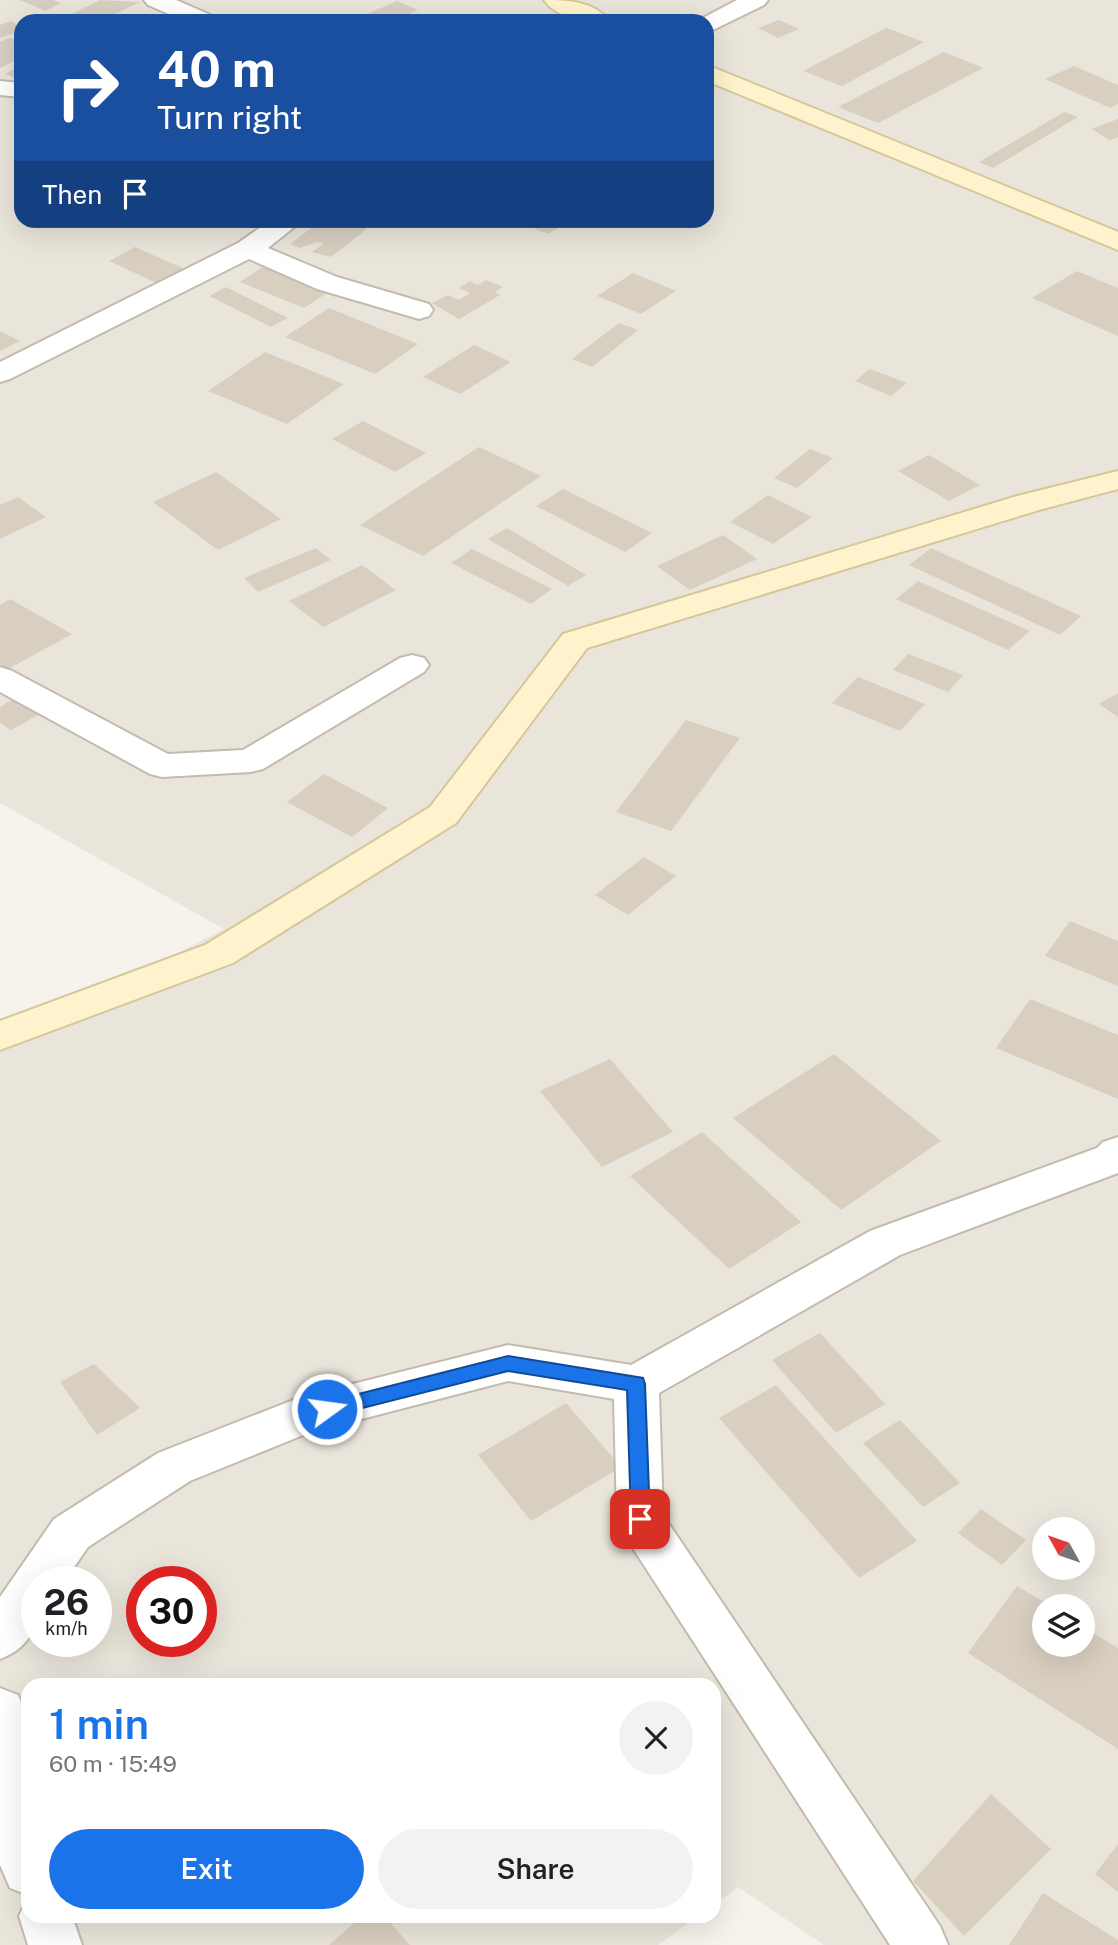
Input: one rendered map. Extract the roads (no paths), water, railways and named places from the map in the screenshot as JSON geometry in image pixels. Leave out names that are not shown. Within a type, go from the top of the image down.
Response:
[{"type":"street","points":[[156,0],[189,14]]},
{"type":"street","points":[[556,0],[583,14]]},
{"type":"street","points":[[714,21],[756,0]]},
{"type":"street","points":[[714,75],[1118,242]]},
{"type":"street","points":[[0,373],[248,249],[278,228]]},
{"type":"street","points":[[248,249],[327,283],[418,310]]},
{"type":"street","points":[[0,1036],[219,954],[443,816],[575,641],[1028,503],[1118,480]]},
{"type":"street","points":[[0,678],[162,766],[251,761],[412,665]]},
{"type":"street","points":[[48,1566],[71,1533],[174,1467],[301,1416],[508,1363],[636,1384],[885,1243],[1112,1159],[1118,1153]]},
{"type":"street","points":[[636,1384],[640,1519],[921,1945]]},
{"type":"street","points":[[0,1637],[21,1606]]},
{"type":"street","points":[[0,1711],[21,1844]]},
{"type":"street","points":[[47,1923],[55,1945]]}]
